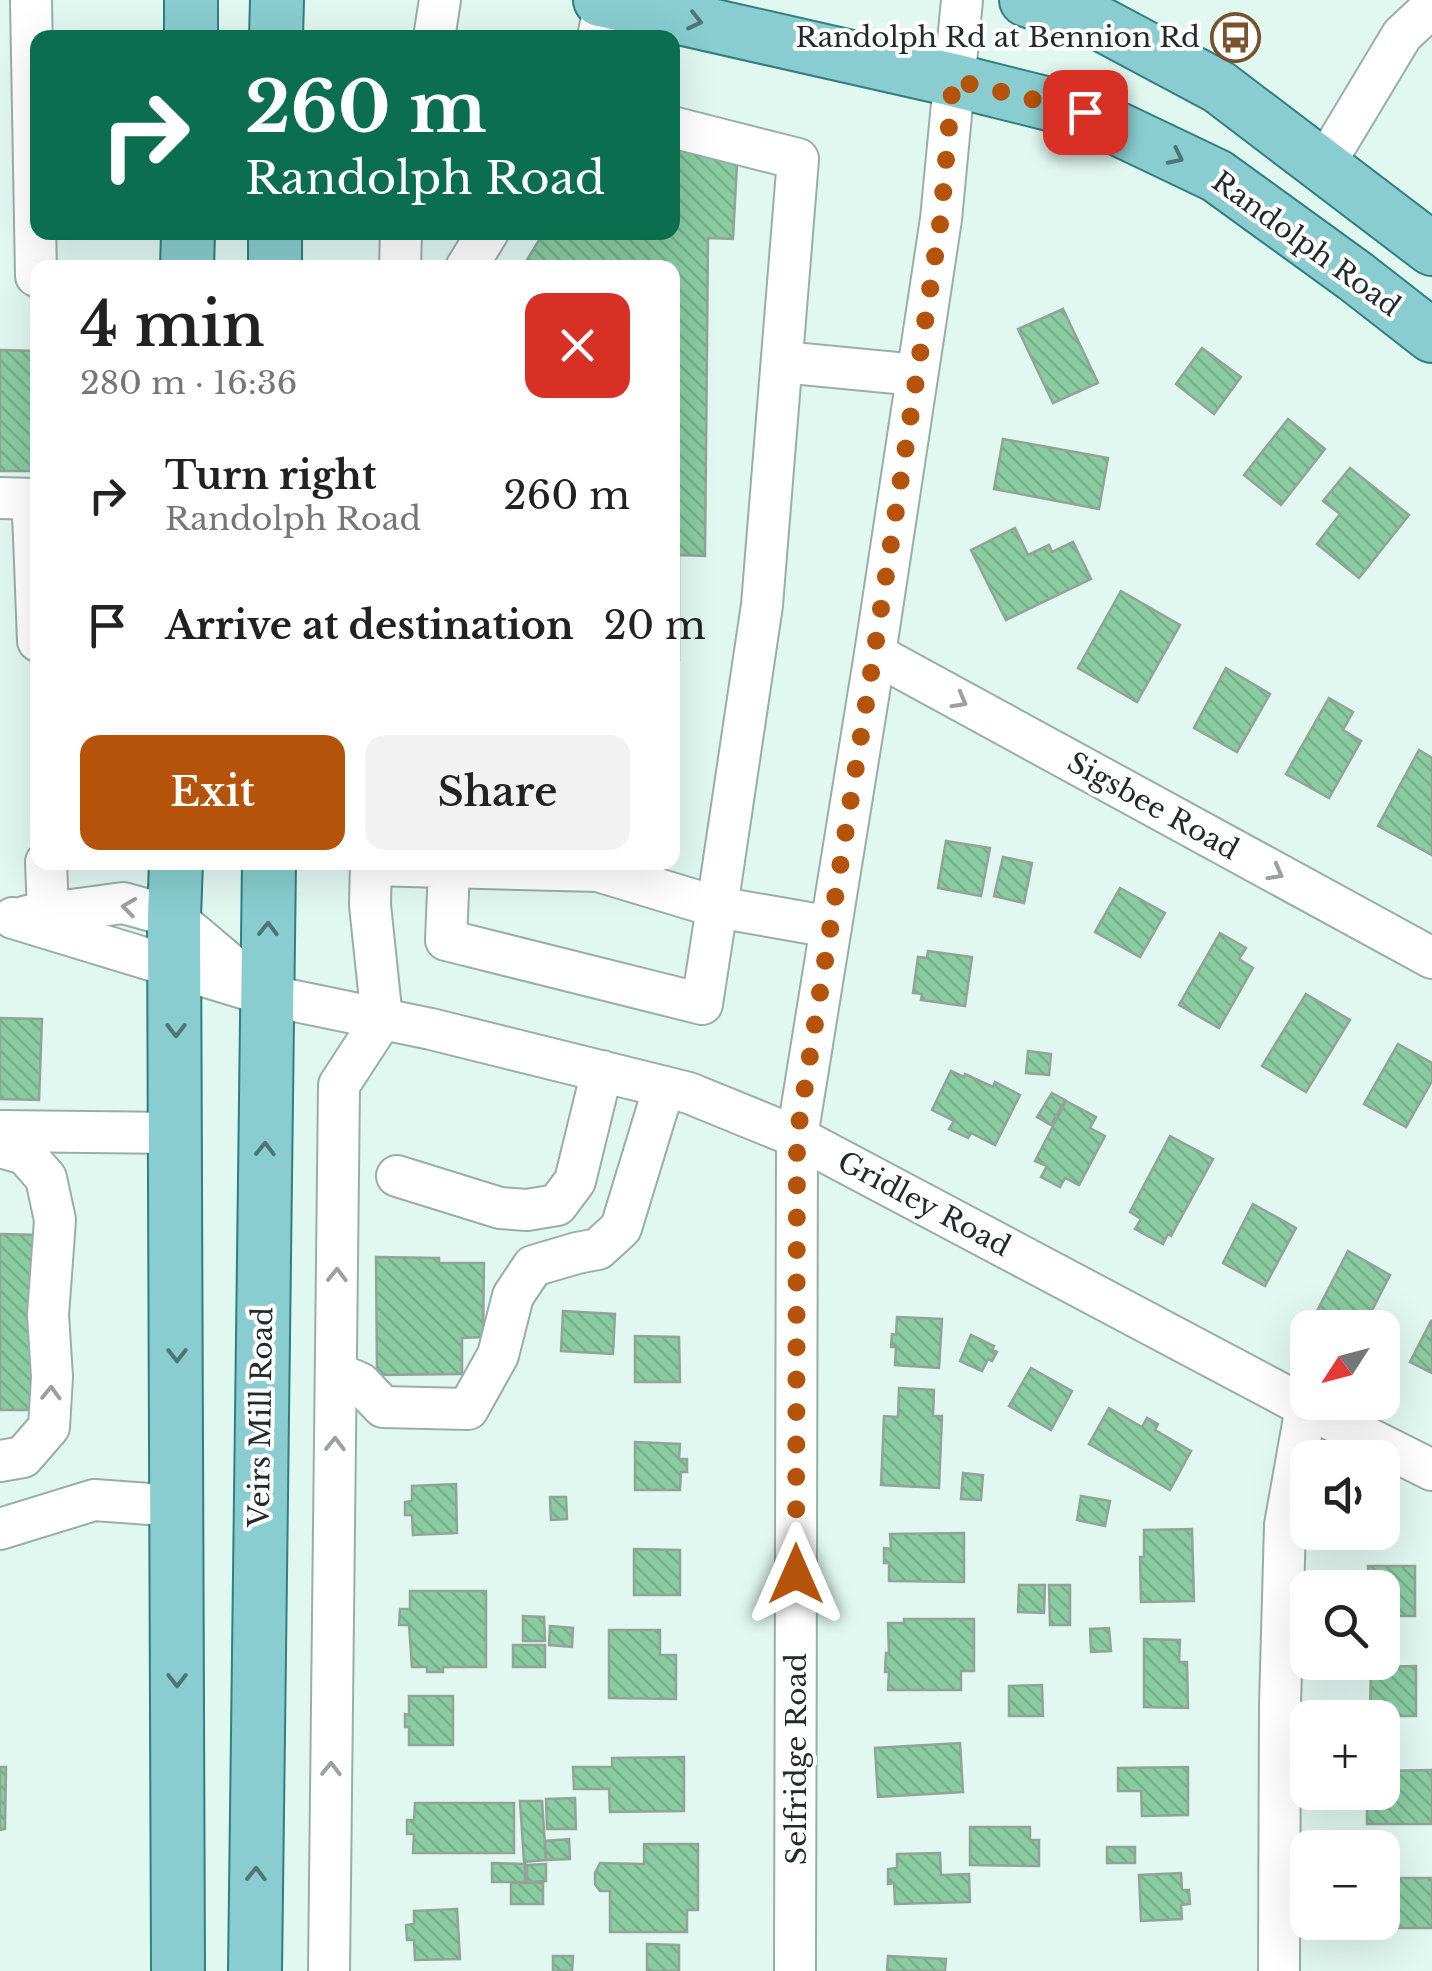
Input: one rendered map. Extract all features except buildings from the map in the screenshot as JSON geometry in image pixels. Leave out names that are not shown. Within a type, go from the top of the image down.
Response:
[{"type":"main road","points":[[190,30],[191,0]]},
{"type":"main road","points":[[276,30],[277,0]]},
{"type":"main road","points":[[1026,0],[1101,24],[1219,87],[1432,249]]},
{"type":"main road","name":"Randolph Road","points":[[603,1],[1085,112],[1217,176],[1432,336]]},
{"type":"main road","points":[[176,870],[178,1971]]},
{"type":"main road","name":"Veirs Mill Road","points":[[255,1971],[269,870]]},
{"type":"street","points":[[30,0],[31,30]]},
{"type":"street","points":[[435,30],[440,0]]},
{"type":"street","name":"Selfridge Road","points":[[796,1971],[797,1137],[941,218],[962,0]]},
{"type":"street","points":[[599,30],[603,1]]},
{"type":"street","points":[[1324,164],[1402,35],[1432,6]]},
{"type":"street","points":[[448,870],[446,940],[702,1004],[762,605],[798,159],[680,129]]},
{"type":"street","points":[[0,277],[30,276]]},
{"type":"street","points":[[782,362],[917,376]]},
{"type":"street","points":[[0,498],[30,500]]},
{"type":"street","name":"Sigsbee Road","points":[[874,654],[1432,958]]},
{"type":"street","points":[[20,916],[42,870]]},
{"type":"street","points":[[329,1971],[339,1084],[382,1019],[370,870]]},
{"type":"street","points":[[548,870],[598,871],[716,907],[831,927]]},
{"type":"street","points":[[20,916],[123,904],[175,942],[266,995]]},
{"type":"street","name":"Gridley Road","points":[[266,995],[689,1092],[797,1137],[1290,1398]]},
{"type":"street","points":[[397,1176],[500,1208],[527,1210],[557,1205],[574,1181],[602,1071]]},
{"type":"street","points":[[336,1373],[360,1383],[383,1407],[468,1409],[498,1356],[514,1296],[533,1266],[598,1249],[621,1228],[664,1086]]},
{"type":"street","points":[[0,1131],[176,1132]]},
{"type":"street","points":[[0,1147],[25,1154],[46,1178],[55,1220],[48,1315],[50,1427],[23,1456],[0,1461]]},
{"type":"street","points":[[1279,1971],[1285,1526],[1304,1420]]},
{"type":"street","name":"Gridley Road","points":[[1334,1420],[1432,1470]]},
{"type":"street","points":[[0,1529],[94,1500],[177,1506]]},
{"type":"place","name":"Randolph Rd at Bennion Rd","points":[[1235,37]]},
{"type":"route","points":[[796,1574],[797,1137],[941,218],[953,80],[1085,112]]}]
